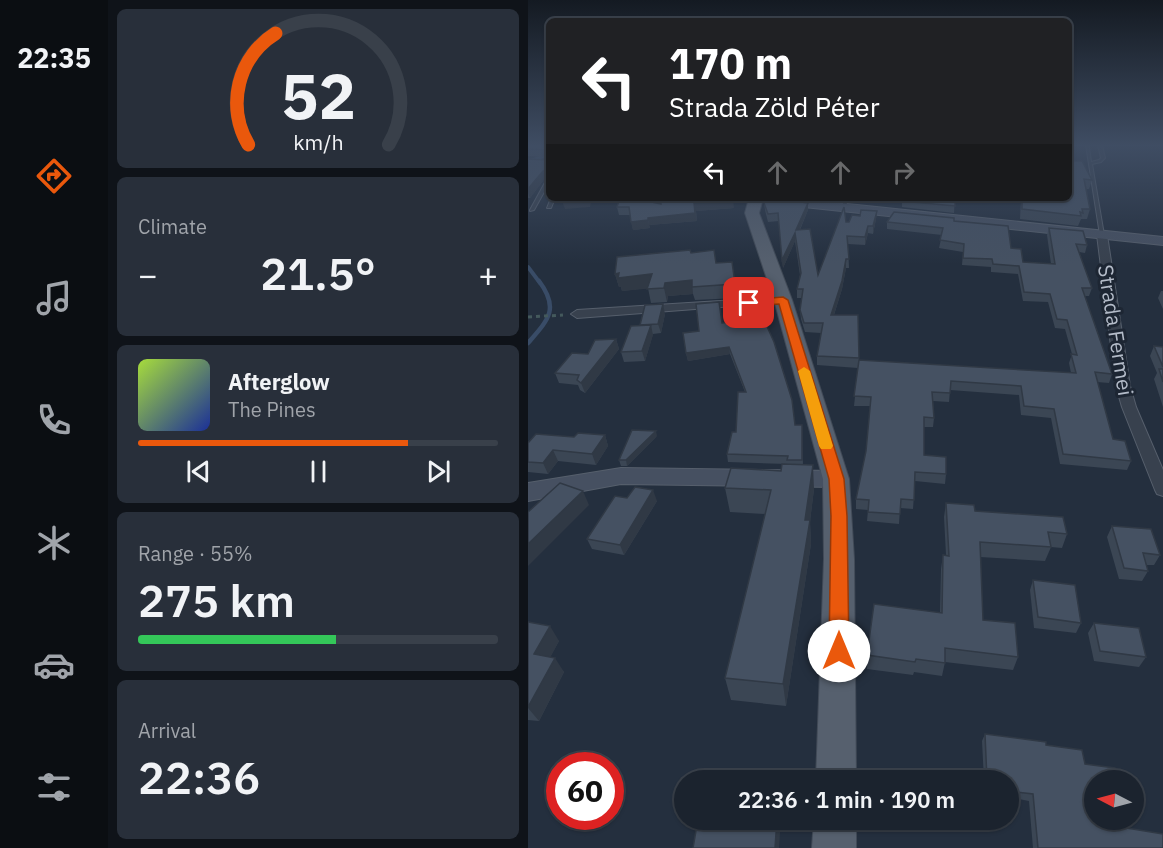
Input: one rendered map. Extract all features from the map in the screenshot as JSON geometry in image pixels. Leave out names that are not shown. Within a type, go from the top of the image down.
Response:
[{"type":"main road","points":[[758,201],[752,213],[783,300],[836,479],[839,548],[837,770]]},
{"type":"main road","points":[[802,201],[845,203],[1163,242]]},
{"type":"main road","points":[[528,492],[595,479],[630,476],[836,479]]},
{"type":"main road","points":[[834,848],[835,830]]},
{"type":"street","name":"Strada Fermei","points":[[1102,235],[1122,386],[1163,490]]},
{"type":"street","points":[[577,314],[783,300]]},
{"type":"lane","points":[[1094,185],[1102,235]]},
{"type":"lane","points":[[532,210],[546,188]]},
{"type":"lane","points":[[549,207],[552,201]]},
{"type":"path","points":[[528,317],[559,315]]},
{"type":"building","points":[[1072,185],[1085,185],[1090,209],[1082,209],[1081,216],[1022,209],[1022,201],[1072,201]]},
{"type":"building","points":[[619,201],[651,201],[661,204],[661,201],[720,201],[694,203],[695,213],[631,222],[629,207],[617,207]]},
{"type":"building","points":[[767,201],[793,201],[808,203],[796,230],[810,229],[818,275],[844,207],[846,222],[849,222],[852,215],[860,216],[861,210],[877,211],[873,226],[868,226],[865,237],[847,236],[849,259],[846,259],[842,281],[831,315],[858,315],[859,358],[817,356],[823,323],[804,323],[800,310],[803,289],[797,289],[801,273],[795,233],[782,260],[778,213],[768,214],[764,203]]},
{"type":"building","points":[[902,201],[955,201],[955,206]]},
{"type":"building","points":[[894,212],[1008,226],[1011,248],[1021,249],[1023,262],[1055,264],[1049,228],[1083,231],[1087,245],[1076,244],[1092,288],[1082,288],[1112,374],[1095,372],[1113,439],[1125,441],[1131,461],[1063,454],[1054,409],[1024,406],[1021,386],[951,381],[950,393],[932,392],[934,418],[924,417],[924,455],[946,457],[946,474],[915,472],[914,500],[901,499],[900,514],[868,512],[869,500],[856,499],[866,451],[871,397],[854,396],[859,360],[1076,373],[1071,354],[1077,355],[1067,320],[1057,319],[1050,294],[1024,292],[1019,266],[993,264],[992,259],[963,258],[964,244],[940,240],[943,228],[887,222]]},
{"type":"building","points":[[690,250],[691,253],[714,250],[716,263],[732,262],[735,284],[692,287],[692,280],[665,283],[664,288],[647,289],[652,274],[618,278],[619,273],[615,274],[617,257]]},
{"type":"building","points":[[719,302],[722,323],[731,322],[731,325],[764,320],[774,342],[792,400],[795,425],[802,425],[802,460],[787,460],[788,456],[727,454],[732,432],[736,432],[738,392],[746,392],[729,347],[686,353],[683,333],[699,331],[696,304]]},
{"type":"building","points":[[663,304],[658,324],[640,325],[645,305]]},
{"type":"building","points":[[651,325],[642,351],[621,352],[631,326]]},
{"type":"building","points":[[616,339],[581,383],[577,380],[579,375],[555,373],[572,353],[588,354],[595,340]]},
{"type":"building","points":[[1154,346],[1163,347],[1163,367]]},
{"type":"building","points":[[1159,369],[1163,369],[1163,382]]},
{"type":"building","points":[[632,430],[656,431],[626,460],[619,460]]},
{"type":"building","points":[[578,433],[605,435],[592,454],[553,450],[543,463],[528,462],[528,443],[536,434],[574,437]]},
{"type":"building","points":[[782,464],[813,465],[805,520],[810,520],[783,684],[725,678],[771,490],[725,488],[731,468],[781,471]]},
{"type":"building","points":[[560,483],[583,491],[528,544],[528,512]]},
{"type":"building","points":[[635,487],[653,490],[620,545],[587,539],[615,496],[627,498]]},
{"type":"building","points":[[946,503],[974,505],[975,511],[1063,517],[1067,534],[1048,532],[1051,547],[980,542],[983,620],[1015,623],[1018,657],[945,648],[945,663],[916,659],[915,662],[867,655],[874,604],[942,613],[943,555],[949,556]]},
{"type":"building","points":[[1112,526],[1151,529],[1160,555],[1143,553],[1148,571],[1124,568]]},
{"type":"building","points":[[1033,580],[1075,585],[1081,623],[1038,617]]},
{"type":"building","points":[[528,622],[550,626],[534,654],[555,658],[528,707]]},
{"type":"building","points":[[1094,623],[1139,628],[1146,657],[1100,651]]},
{"type":"building","points":[[985,734],[1046,742],[1046,745],[1082,750],[1085,764],[1115,768],[1116,770],[1084,770],[1084,830],[1139,830],[1163,834],[1163,848],[1038,848],[1033,794],[1019,792],[1019,770],[987,770]]},
{"type":"building","points":[[696,830],[776,830],[775,848],[693,848]]},
{"type":"waterway","points":[[528,267],[540,283]]},
{"type":"waterway","points":[[528,343],[549,314],[549,299],[539,281]]},
{"type":"slow traffic","points":[[804,371],[826,446]]},
{"type":"route","points":[[749,303],[783,300],[836,479],[839,516],[839,651]]}]
